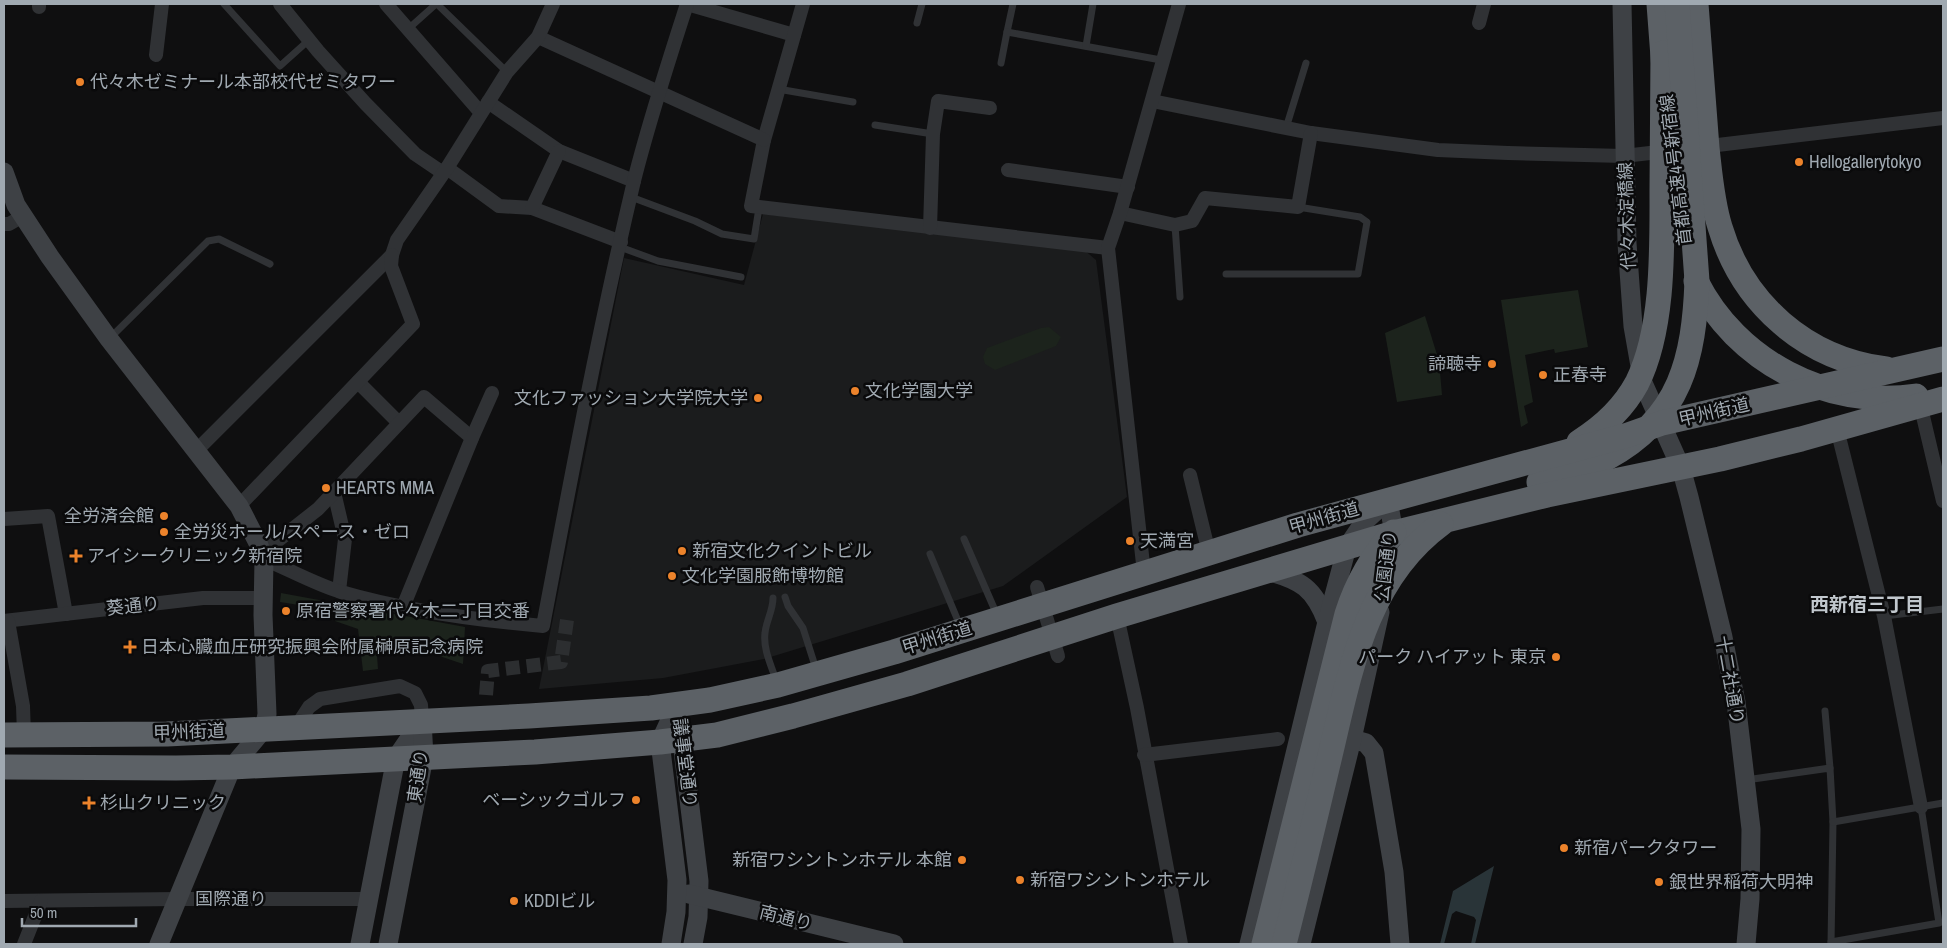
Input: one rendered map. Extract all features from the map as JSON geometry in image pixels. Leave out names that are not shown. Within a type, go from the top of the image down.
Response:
[{"type":"highway","name":"首都高速4号新宿線","points":[[1660,4],[1675,190],[1685,250],[1696,281],[1710,307],[1746,346],[1760,357],[1786,373],[1813,384],[1849,394],[1883,398],[1914,396],[1943,390]]},
{"type":"highway","points":[[1284,944],[1347,687],[1371,612],[1391,574],[1422,539],[1459,512],[1517,488],[1587,467],[1608,458],[1627,445],[1657,418],[1670,401],[1681,379],[1691,347],[1695,320],[1697,281],[1677,4]]},
{"type":"highway","name":"首都高速4号新宿線","points":[[1696,4],[1706,128],[1716,210],[1719,226],[1731,258],[1747,285],[1763,307],[1786,328],[1812,346],[1839,358],[1866,366],[1892,370],[1943,368]]},
{"type":"highway","points":[[1264,944],[1346,614],[1355,590],[1379,549],[1396,529],[1431,502],[1577,444],[1613,417],[1636,384],[1652,341],[1658,289],[1662,225],[1663,53]]},
{"type":"highway","points":[[1808,391],[1943,351]]},
{"type":"highway","name":"甲州街道","points":[[677,705],[710,700],[778,685],[817,674],[1388,500],[1628,435],[1662,423],[1943,359]]},
{"type":"highway","name":"甲州街道","points":[[671,741],[717,735],[907,684],[1117,616],[1394,533],[1546,495],[1681,468],[1801,439],[1943,398]]},
{"type":"highway","points":[[1480,502],[1936,407]]},
{"type":"highway","points":[[1801,439],[1936,407]]},
{"type":"highway","points":[[432,720],[529,716],[677,705]]},
{"type":"highway","name":"甲州街道","points":[[14,735],[167,734],[432,720]]},
{"type":"highway","points":[[434,756],[534,752],[671,741]]},
{"type":"highway","name":"甲州街道","points":[[4,767],[176,768],[434,756]]},
{"type":"main road","name":"代々木淀橋線","points":[[1622,4],[1625,93],[1624,156],[1627,243],[1633,326],[1643,383],[1662,423]]},
{"type":"main road","points":[[4,172],[16,205],[50,257],[109,339],[239,506],[263,556],[262,598],[267,714],[264,729],[232,766],[159,944]]},
{"type":"main road","name":"十二社通り","points":[[1662,423],[1681,468],[1723,637],[1736,702],[1751,830],[1750,899],[1746,944]]},
{"type":"main road","name":"公園通り","points":[[1301,944],[1379,621],[1394,533],[1388,500]]},
{"type":"main road","name":"公園通り","points":[[1249,944],[1327,622],[1348,547],[1364,522],[1388,500]]},
{"type":"main road","points":[[1267,571],[1282,575],[1310,590],[1320,604],[1327,622]]},
{"type":"main road","name":"議事堂通り","points":[[670,944],[678,892],[671,741],[677,705]]},
{"type":"main road","name":"東通り","points":[[388,944],[434,756],[432,720]]},
{"type":"main road","name":"東通り","points":[[360,944],[396,758],[432,720]]},
{"type":"main road","points":[[1352,739],[1366,743],[1374,753],[1394,872],[1400,944]]},
{"type":"main road","name":"議事堂通り","points":[[671,741],[698,864],[699,896],[694,944]]},
{"type":"main road","name":"南通り","points":[[678,892],[894,944]]},
{"type":"street","points":[[156,55],[162,4]]},
{"type":"street","points":[[280,4],[365,103],[415,154],[499,206],[532,208],[620,245]]},
{"type":"street","points":[[386,4],[407,30],[485,108],[559,150],[634,182]]},
{"type":"street","points":[[239,506],[413,324],[391,266],[397,240],[445,171],[507,72],[538,37],[553,4]]},
{"type":"street","points":[[472,438],[424,397],[318,509],[263,556],[339,591],[403,607],[478,620],[543,626],[597,342],[634,182],[658,93],[687,4],[794,34]]},
{"type":"street","points":[[803,4],[764,140],[751,206],[1108,248]]},
{"type":"street","points":[[1144,573],[1108,248],[1128,187],[1179,4]]},
{"type":"street","points":[[1479,23],[1484,4]]},
{"type":"street","points":[[538,37],[764,140]]},
{"type":"street","points":[[930,228],[933,134],[938,101],[990,108]]},
{"type":"street","points":[[1152,101],[1311,132],[1438,150],[1508,154],[1624,156],[1943,118]]},
{"type":"street","points":[[1120,212],[1176,225],[1192,221],[1205,198],[1298,207],[1311,132]]},
{"type":"street","points":[[532,208],[559,150]]},
{"type":"street","points":[[1008,170],[1128,187]]},
{"type":"street","points":[[4,224],[9,224],[23,216]]},
{"type":"street","points":[[196,451],[392,256]]},
{"type":"street","points":[[358,382],[400,423]]},
{"type":"street","points":[[403,607],[492,393]]},
{"type":"street","points":[[1936,407],[1943,501]]},
{"type":"street","points":[[1837,429],[1884,616],[1921,807]]},
{"type":"street","points":[[1190,475],[1210,553]]},
{"type":"street","points":[[334,492],[344,539],[339,591]]},
{"type":"street","points":[[4,519],[48,516],[66,614]]},
{"type":"street","points":[[1037,587],[1058,656]]},
{"type":"street","name":"葵通り","points":[[6,621],[203,598],[262,598]]},
{"type":"street","points":[[1117,616],[1137,708],[1144,755],[1181,944]]},
{"type":"street","points":[[6,621],[23,706],[14,735]]},
{"type":"street","points":[[296,727],[309,707],[320,699],[400,686],[415,693],[432,720]]},
{"type":"street","points":[[1144,755],[1278,740]]},
{"type":"street","name":"国際通り","points":[[4,901],[369,899]]},
{"type":"street","points":[[24,944],[41,901]]},
{"type":"lane","points":[[224,4],[280,66],[309,40]]},
{"type":"lane","points":[[407,30],[437,4],[507,72]]},
{"type":"lane","points":[[917,23],[922,4]]},
{"type":"lane","points":[[1001,63],[1013,4]]},
{"type":"lane","points":[[1086,46],[1093,4]]},
{"type":"lane","points":[[1007,32],[1162,60]]},
{"type":"lane","points":[[1286,128],[1306,63]]},
{"type":"lane","points":[[778,89],[853,102]]},
{"type":"lane","points":[[875,125],[933,134]]},
{"type":"lane","points":[[631,198],[696,221],[722,234],[754,239],[759,208]]},
{"type":"lane","points":[[1226,274],[1358,274],[1367,222],[1360,217],[1298,207]]},
{"type":"lane","points":[[1176,225],[1180,297]]},
{"type":"lane","points":[[109,339],[208,241],[219,239],[270,264]]},
{"type":"lane","points":[[620,245],[658,261],[741,277]]},
{"type":"lane","points":[[964,539],[998,619]]},
{"type":"lane","points":[[930,554],[962,630]]},
{"type":"lane","points":[[785,597],[788,606],[803,628],[817,674]]},
{"type":"lane","points":[[773,598],[773,607],[765,632],[765,646],[778,685]]},
{"type":"lane","points":[[1884,616],[1943,609]]},
{"type":"lane","points":[[1825,711],[1833,822],[1831,943],[1938,923],[1921,807]]},
{"type":"lane","points":[[1746,780],[1830,768]]},
{"type":"lane","points":[[1833,822],[1943,803]]},
{"type":"shaded area","name":"文化学園大学","points":[[763,214],[1083,249],[1096,260],[1127,497],[1003,586],[764,659],[663,678],[539,689],[624,258],[744,285]]},
{"type":"shaded area","points":[[1578,290],[1588,347],[1555,353],[1554,349],[1525,355],[1533,402],[1524,406],[1528,423],[1521,427],[1501,300]]},
{"type":"shaded area","points":[[1425,316],[1439,361],[1442,395],[1397,402],[1385,333]]},
{"type":"shaded area","points":[[1049,327],[1061,337],[1056,346],[995,370],[985,364],[983,357],[987,348],[1041,328]]},
{"type":"shaded area","points":[[281,593],[465,627],[463,664],[401,643],[390,646],[376,642],[378,669],[363,671],[358,629],[335,621],[337,611],[280,602]]},
{"type":"shaded area","points":[[1494,866],[1475,944],[1471,944],[1476,920],[1474,917],[1456,911],[1452,914],[1444,944],[1440,944],[1453,891]]},
{"type":"tunnel","points":[[486,695],[488,671],[561,662],[567,620]]},
{"type":"place","name":"代々木ゼミナール本部校代ゼミタワー","points":[[80,82]]},
{"type":"place","name":"Hellogallerytokyo","points":[[1799,162]]},
{"type":"place","name":"諦聴寺","points":[[1492,364]]},
{"type":"place","name":"正春寺","points":[[1543,375]]},
{"type":"place","name":"文化学園大学","points":[[855,391]]},
{"type":"place","name":"文化ファッション大学院大学","points":[[758,398]]},
{"type":"place","name":"HEARTS MMA","points":[[326,488]]},
{"type":"place","name":"全労済会館","points":[[164,516]]},
{"type":"place","name":"全労災ホール/スペース・ゼロ","points":[[164,532]]},
{"type":"place","name":"天満宮","points":[[1130,541]]},
{"type":"place","name":"新宿文化クイントビル","points":[[682,551]]},
{"type":"place","name":"アイシークリニック新宿院","points":[[76,556]]},
{"type":"place","name":"文化学園服飾博物館","points":[[672,576]]},
{"type":"place","name":"原宿警察署代々木二丁目交番","points":[[286,611]]},
{"type":"place","name":"日本心臓血圧研究振興会附属榊原記念病院","points":[[130,647]]},
{"type":"place","name":"パーク ハイアット 東京","points":[[1556,657]]},
{"type":"place","name":"ベーシックゴルフ","points":[[636,800]]},
{"type":"place","name":"杉山クリニック","points":[[89,803]]},
{"type":"place","name":"新宿パークタワー","points":[[1564,848]]},
{"type":"place","name":"新宿ワシントンホテル 本館","points":[[962,860]]},
{"type":"place","name":"新宿ワシントンホテル","points":[[1020,880]]},
{"type":"place","name":"銀世界稲荷大明神","points":[[1659,882]]},
{"type":"place","name":"KDDIビル","points":[[514,901]]},
{"type":"district","name":"西新宿三丁目","points":[[1867,604]]}]
